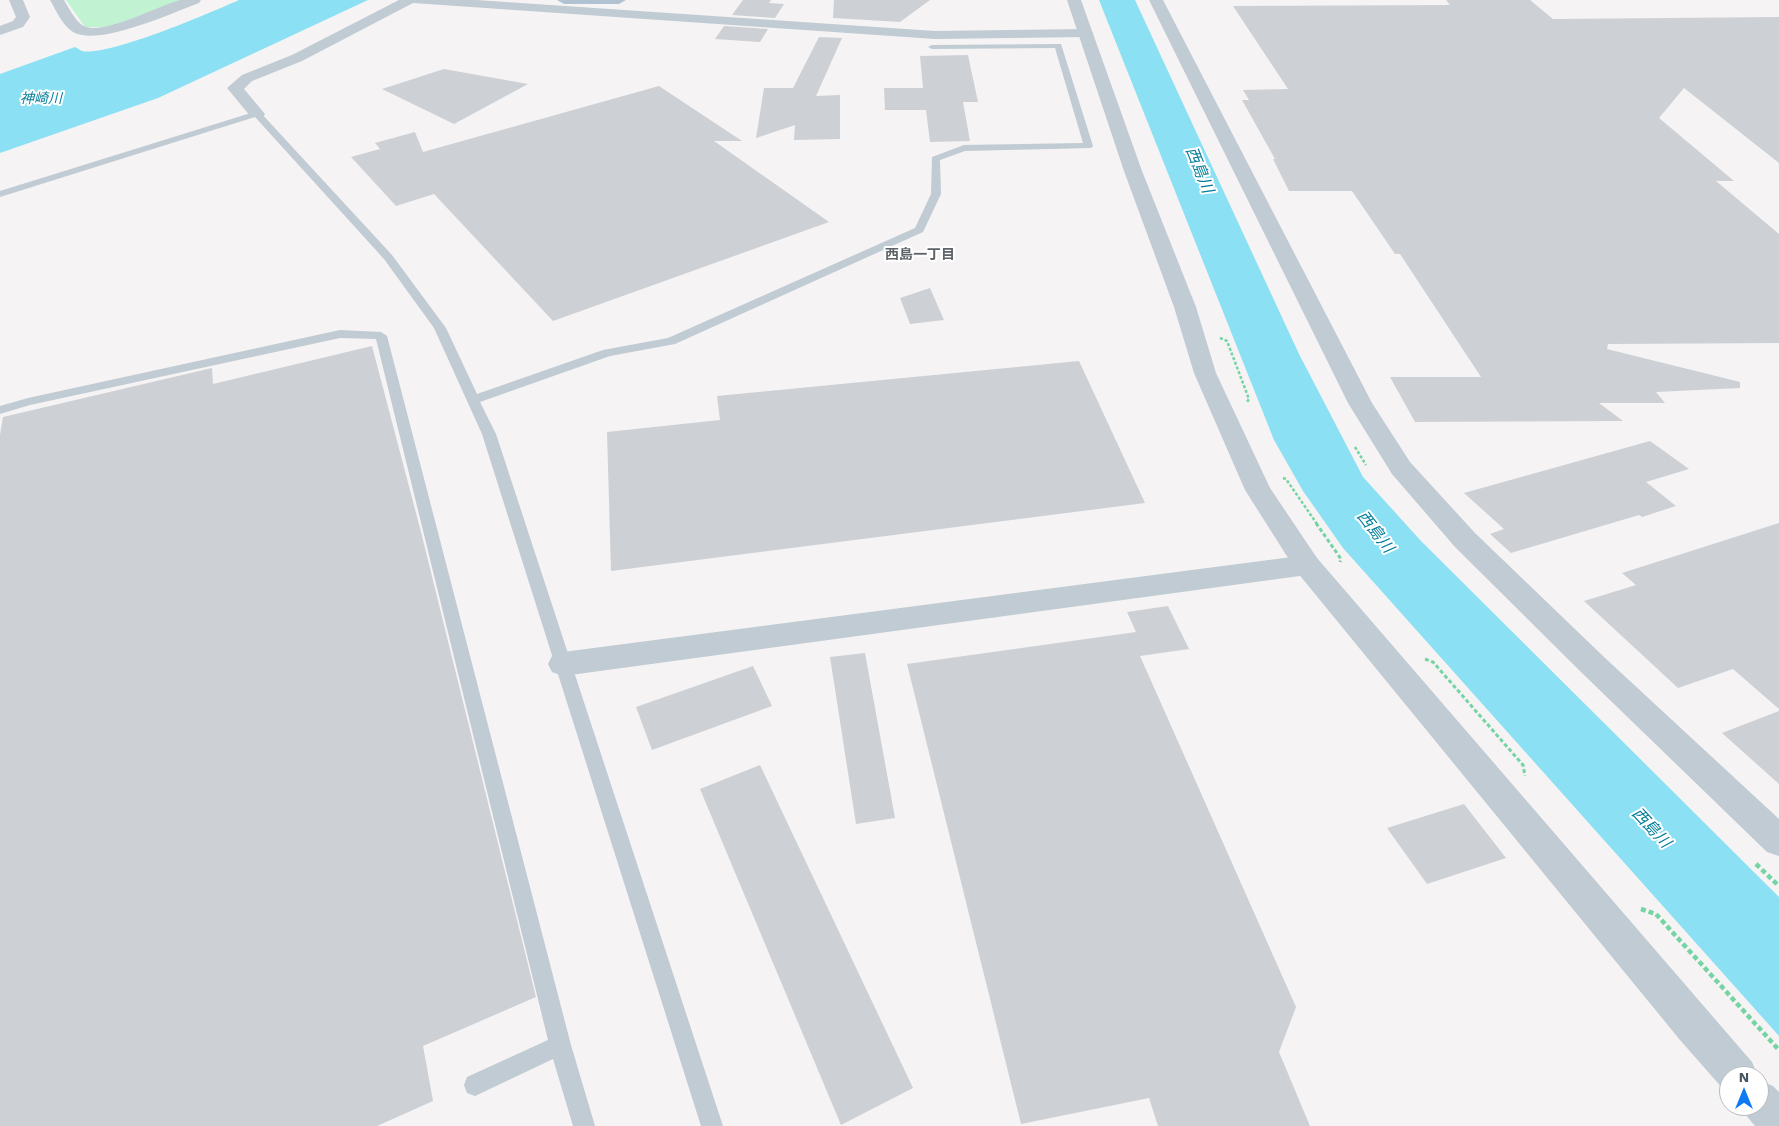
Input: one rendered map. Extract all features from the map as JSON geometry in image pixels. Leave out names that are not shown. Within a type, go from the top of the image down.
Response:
[{"type":"main road","points":[[564,0],[619,0]]},
{"type":"street","points":[[0,31],[20,22],[24,17],[24,12],[16,0]]},
{"type":"street","points":[[57,0],[77,28],[91,32],[122,26],[194,0]]},
{"type":"street","points":[[257,114],[235,88],[247,78],[297,58],[409,0]]},
{"type":"street","points":[[414,0],[1013,40],[1086,33]]},
{"type":"street","points":[[1074,0],[1133,171],[1185,307],[1206,373],[1258,490],[1307,565],[1729,1066]]},
{"type":"street","points":[[1156,0],[1360,403],[1401,468],[1465,540],[1593,666],[1779,841]]},
{"type":"street","points":[[564,664],[1307,565]]},
{"type":"street","points":[[1769,1111],[1779,1122]]},
{"type":"lane","points":[[473,400],[607,353],[671,341],[919,230],[936,194],[935,159],[964,148],[1088,146],[1058,46],[1013,40],[932,47]]},
{"type":"lane","points":[[0,194],[257,114],[388,257],[440,328],[489,434],[712,1126]]},
{"type":"lane","points":[[0,410],[28,402],[340,334],[381,336],[560,1045],[584,1126]]},
{"type":"lane","points":[[475,1086],[560,1045]]},
{"type":"path","points":[[1215,335],[1226,341],[1249,399],[1244,406]]},
{"type":"path","points":[[1280,476],[1286,479],[1341,559],[1339,568]]},
{"type":"path","points":[[1417,657],[1433,662],[1523,765],[1526,778]]},
{"type":"path","points":[[1633,906],[1656,914],[1779,1050]]},
{"type":"green space","points":[[66,0],[183,0],[109,27],[85,27]]},
{"type":"water","name":"神崎川","points":[[239,0],[368,0],[158,98],[0,153],[0,74],[75,47],[82,51],[95,51],[136,41]]},
{"type":"water","name":"西島川","points":[[1099,0],[1135,0],[1299,354],[1363,477],[1421,541],[1779,897],[1779,1036],[1343,548],[1303,491],[1274,440]]},
{"type":"building","points":[[743,0],[771,0],[769,3],[784,4],[775,18],[732,15]]},
{"type":"building","points":[[834,0],[930,0],[900,22],[833,18]]},
{"type":"building","points":[[1446,0],[1530,0],[1553,19],[1779,17],[1779,163],[1684,88],[1659,118],[1734,181],[1716,181],[1779,234],[1779,343],[1608,344],[1607,349],[1740,382],[1740,388],[1656,392],[1665,403],[1599,403],[1623,421],[1415,422],[1390,377],[1481,377],[1400,254],[1395,254],[1352,191],[1289,191],[1273,159],[1275,159],[1242,100],[1249,100],[1243,90],[1288,89],[1233,6],[1450,5]]},
{"type":"building","points":[[724,26],[768,29],[760,42],[715,39]]},
{"type":"building","points":[[819,37],[842,38],[816,96],[840,95],[840,139],[794,140],[795,125],[756,138],[764,88],[793,88]]},
{"type":"building","points":[[968,55],[978,102],[963,102],[970,141],[930,142],[926,110],[885,110],[884,88],[923,88],[920,56]]},
{"type":"building","points":[[444,69],[528,84],[454,124],[382,89]]},
{"type":"building","points":[[659,86],[742,141],[714,141],[829,222],[553,321],[434,194],[396,206],[351,157],[380,149],[375,143],[415,132],[423,152]]},
{"type":"building","points":[[930,288],[944,320],[910,324],[900,298]]},
{"type":"building","points":[[372,346],[421,532],[536,997],[423,1046],[433,1101],[377,1126],[0,1126],[0,435],[3,417],[212,368],[213,384]]},
{"type":"building","points":[[1079,361],[1145,503],[611,571],[607,432],[720,420],[717,396]]},
{"type":"building","points":[[1650,441],[1689,469],[1646,482],[1676,506],[1642,517],[1639,515],[1511,553],[1490,534],[1504,529],[1464,493]]},
{"type":"building","points":[[1779,523],[1779,709],[1733,669],[1678,688],[1584,601],[1636,585],[1622,573]]},
{"type":"building","points":[[1168,606],[1189,649],[1140,656],[1296,1007],[1279,1052],[1310,1126],[1158,1126],[1149,1098],[1021,1124],[907,664],[1136,632],[1127,612]]},
{"type":"building","points":[[865,653],[895,818],[856,824],[830,657]]},
{"type":"building","points":[[753,666],[772,706],[652,750],[636,707]]},
{"type":"building","points":[[1779,711],[1779,784],[1722,733]]},
{"type":"building","points":[[760,765],[913,1088],[841,1125],[700,789]]},
{"type":"building","points":[[1464,804],[1506,858],[1427,884],[1387,828]]},
{"type":"district","name":"西島一丁目","points":[[920,255]]}]
